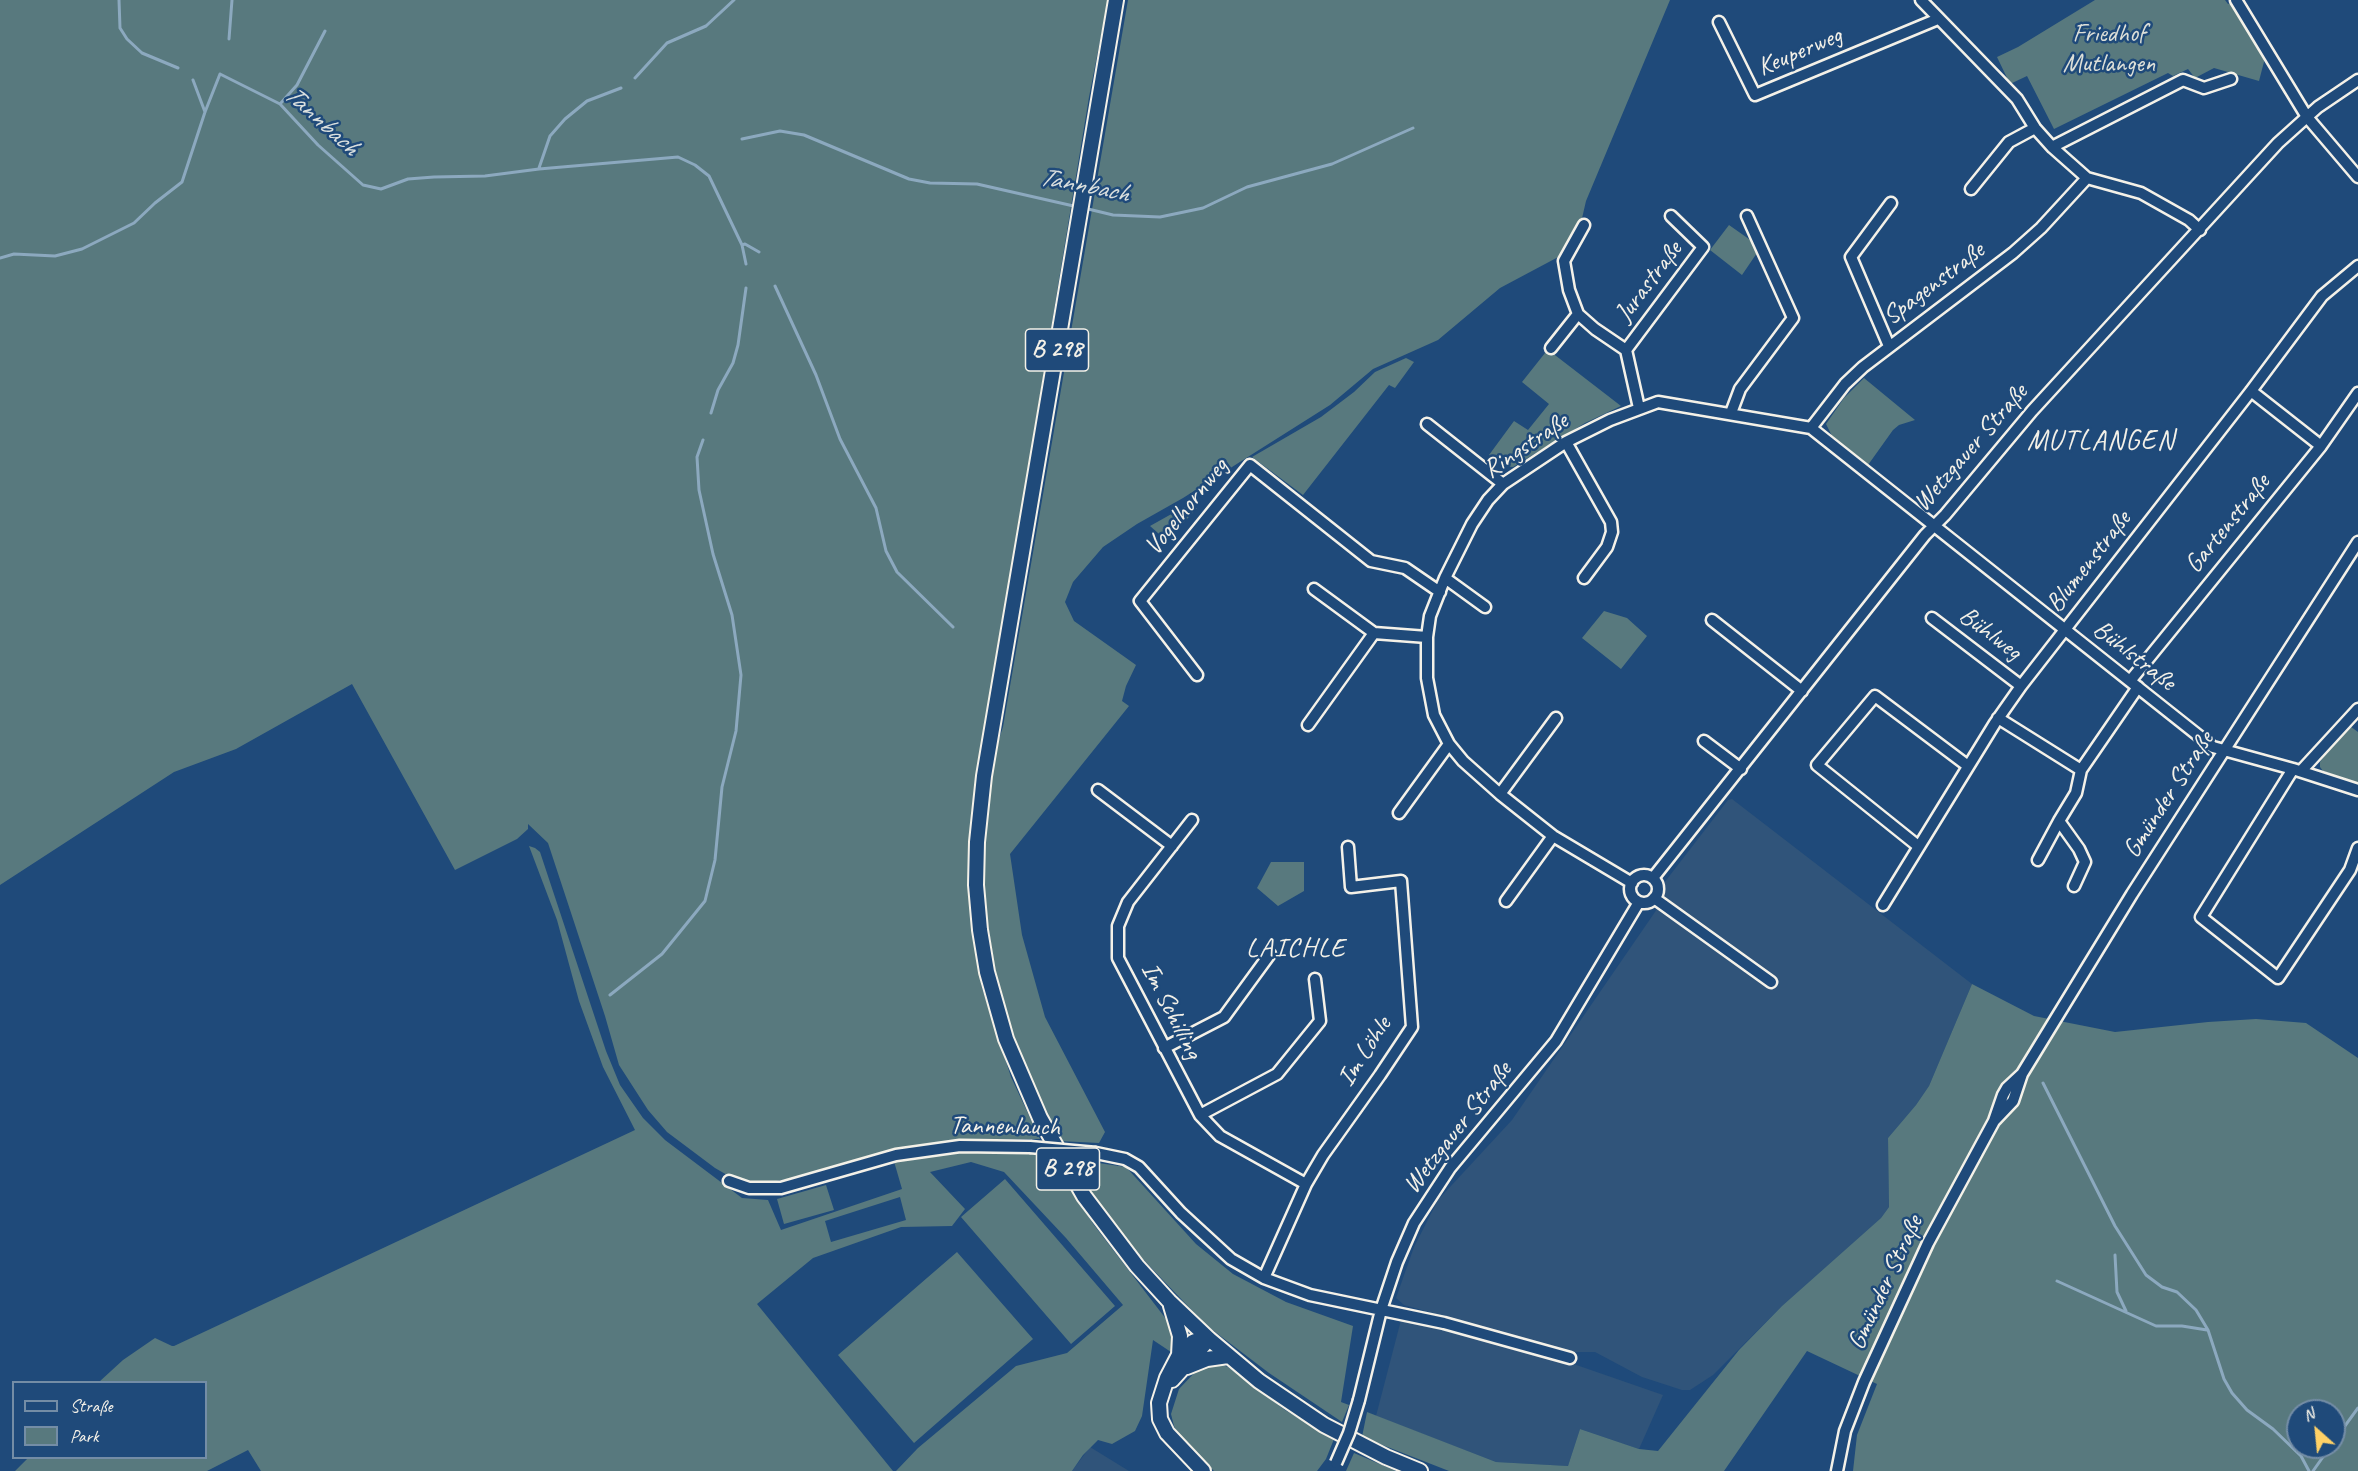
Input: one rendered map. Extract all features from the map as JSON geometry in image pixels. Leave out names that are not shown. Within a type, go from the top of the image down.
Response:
[{"type":"main road","name":"B 298","points":[[1116,0],[981,799],[976,865],[980,930],[992,994],[1021,1076],[1061,1158],[1110,1232],[1137,1266],[1209,1339],[1284,1398],[1324,1425],[1386,1457],[1420,1471]]},
{"type":"main road","points":[[1169,1301],[1176,1318],[1179,1355]]},
{"type":"main road","points":[[1203,1471],[1174,1442],[1162,1425],[1159,1411],[1167,1378],[1179,1355],[1193,1342],[1209,1339]]},
{"type":"main road","points":[[1162,1394],[1209,1339]]},
{"type":"main road","points":[[1177,1374],[1196,1362],[1228,1356]]},
{"type":"street","points":[[1921,0],[2017,99],[2035,128],[2052,147],[2087,178],[2141,193],[2189,220],[2200,230]]},
{"type":"street","points":[[2237,0],[2307,117],[2358,177]]},
{"type":"street","name":"Keuperweg","points":[[1719,22],[1755,95],[1938,18]]},
{"type":"street","points":[[2052,147],[2182,80],[2204,88],[2231,79]]},
{"type":"street","name":"Wetzgauer Straße","points":[[1653,878],[1933,527],[2032,411],[2278,143],[2307,117],[2358,80]]},
{"type":"street","points":[[1971,189],[2009,142],[2035,128]]},
{"type":"street","name":"Spagenstraße","points":[[1811,428],[1845,384],[1889,346],[2013,253],[2041,228],[2087,178]]},
{"type":"street","points":[[1889,346],[1851,257],[1891,203]]},
{"type":"street","name":"Jurastraße","points":[[1626,350],[1703,247],[1671,216]]},
{"type":"street","points":[[1731,413],[1740,389],[1793,318],[1747,216]]},
{"type":"street","points":[[1584,225],[1564,261],[1569,290],[1578,314],[1626,350],[1639,408]]},
{"type":"street","name":"Blumenstraße","points":[[1883,905],[1998,718],[2021,686],[2251,391],[2322,296],[2358,266]]},
{"type":"street","points":[[1551,348],[1578,314]]},
{"type":"street","points":[[2251,391],[2321,446]]},
{"type":"street","name":"Gartenstraße","points":[[2038,860],[2076,793],[2081,770],[2134,684],[2321,446],[2358,393]]},
{"type":"street","name":"Ringstraße","points":[[1632,883],[1553,836],[1500,795],[1463,761],[1449,744],[1434,715],[1427,678],[1427,637],[1430,616],[1445,578],[1472,524],[1488,500],[1503,484],[1566,442],[1639,408],[1658,402],[1811,428],[1933,527]]},
{"type":"street","points":[[1427,424],[1503,484]]},
{"type":"street","points":[[1566,442],[1611,522],[1612,532],[1607,547],[1584,578]]},
{"type":"street","name":"Vogelhornweg","points":[[1197,675],[1140,601],[1250,465],[1371,561],[1405,568],[1440,592]]},
{"type":"street","name":"Bühlstraße","points":[[1933,527],[2213,747],[2297,770],[2358,790]]},
{"type":"street","name":"Gmünder Straße","points":[[1837,1471],[1853,1406],[1928,1243],[1994,1121],[2002,1095],[2022,1074],[2132,894],[2358,542]]},
{"type":"street","points":[[1445,578],[1485,607]]},
{"type":"street","points":[[1314,589],[1374,633],[1427,637]]},
{"type":"street","name":"Bühlweg","points":[[1932,618],[2021,686]]},
{"type":"street","points":[[1712,620],[1802,691]]},
{"type":"street","points":[[1308,725],[1374,633]]},
{"type":"street","points":[[1918,846],[1816,765],[1875,696],[1968,766]]},
{"type":"street","points":[[2356,715],[2297,770],[2201,917],[2278,978],[2350,870],[2358,848]]},
{"type":"street","points":[[1500,795],[1556,718]]},
{"type":"street","points":[[1998,718],[2081,770]]},
{"type":"street","points":[[1704,741],[1741,769]]},
{"type":"street","points":[[1399,813],[1449,744]]},
{"type":"street","points":[[1098,790],[1172,846]]},
{"type":"street","name":"Im Schilling","points":[[1192,820],[1128,902],[1118,926],[1118,958],[1200,1115],[1220,1136],[1306,1184]]},
{"type":"street","points":[[2059,821],[2079,849],[2085,862],[2074,886]]},
{"type":"street","points":[[1506,901],[1553,836]]},
{"type":"street","name":"Im Löhle","points":[[1264,1278],[1306,1184],[1323,1155],[1412,1027],[1401,881],[1351,887],[1348,847]]},
{"type":"street","points":[[1641,875],[1653,878],[1658,885],[1654,898],[1647,902],[1639,902],[1631,892],[1632,883],[1641,875]]},
{"type":"street","points":[[1654,898],[1771,982]]},
{"type":"street","name":"Wetzgauer Straße","points":[[1334,1467],[1349,1433],[1359,1400],[1381,1310],[1414,1223],[1450,1168],[1556,1041],[1639,902]]},
{"type":"street","points":[[1164,1048],[1224,1017],[1270,954]]},
{"type":"street","points":[[1200,1115],[1277,1074],[1320,1021],[1315,979]]},
{"type":"street","name":"Tannenlauch","points":[[729,1181],[749,1188],[781,1188],[896,1155],[960,1146],[1030,1147],[1096,1153],[1125,1159],[1139,1167],[1181,1213],[1231,1259],[1264,1278],[1310,1295],[1443,1323],[1570,1358]]},
{"type":"shaded area","points":[[1732,799],[1972,984],[1929,1086],[1888,1138],[1889,1207],[1881,1218],[1782,1306],[1713,1375],[1690,1390],[1682,1390],[1642,1377],[1595,1352],[1572,1352],[1404,1305],[1396,1298],[1414,1247],[1438,1200],[1512,1120],[1655,912],[1665,894],[1664,883],[1728,800]]},
{"type":"shaded area","points":[[1401,1320],[1562,1360],[1663,1395],[1639,1449],[1580,1429],[1568,1466],[1496,1462],[1376,1416]]},
{"type":"shaded area","points":[[1090,1447],[1129,1471],[1072,1471]]},
{"type":"green space","points":[[0,0],[1108,0],[1089,97],[983,743],[970,843],[970,913],[982,988],[1011,1077],[1040,1139],[978,1140],[912,1146],[804,1176],[765,1183],[734,1179],[715,1168],[667,1132],[648,1110],[619,1065],[548,843],[528,824],[528,829],[517,839],[455,870],[352,684],[236,749],[174,772],[0,885]]},
{"type":"green space","points":[[1128,0],[1670,0],[1586,201],[1580,227],[1562,255],[1500,288],[1438,340],[1373,369],[1330,405],[1183,498],[1137,524],[1103,547],[1073,582],[1065,602],[1074,621],[1136,665],[1122,701],[1129,706],[1010,854],[1022,935],[1045,1017],[1105,1132],[1099,1143],[1059,1141],[1031,1081],[998,987],[985,907],[984,862],[986,812],[992,760],[1003,727]]},
{"type":"green space","name":"Friedhof Mutlangen","points":[[2095,0],[2225,0],[2228,4],[2233,3],[2265,58],[2259,81],[2214,68],[2195,78],[2188,69],[2173,76],[2168,73],[2054,129],[2027,76],[2010,84],[1997,57],[2018,47]]},
{"type":"green space","points":[[1729,225],[1756,244],[1759,250],[1742,275],[1710,250]]},
{"type":"green space","points":[[1551,352],[1621,406],[1585,423],[1513,467],[1502,466],[1489,455],[1514,421],[1528,430],[1549,404],[1522,382],[1545,353]]},
{"type":"green space","points":[[1406,358],[1414,362],[1395,388],[1389,385],[1303,495],[1252,457],[1321,417],[1354,392],[1375,372]]},
{"type":"green space","points":[[1864,378],[1915,420],[1899,425],[1893,430],[1868,465],[1832,436],[1826,424],[1844,398]]},
{"type":"green space","points":[[1184,507],[1197,508],[1167,541],[1150,526]]},
{"type":"green space","points":[[1604,611],[1627,618],[1647,636],[1621,669],[1582,638]]},
{"type":"green space","points":[[2347,724],[2358,732],[2358,783],[2323,771],[2320,767],[2320,762]]},
{"type":"green space","points":[[529,846],[540,852],[606,1051],[620,1085],[643,1118],[665,1140],[742,1198],[768,1200],[781,1230],[902,1189],[893,1158],[929,1151],[999,1149],[1049,1156],[1094,1225],[1166,1319],[1172,1332],[1174,1354],[1153,1340],[1142,1416],[1135,1431],[1112,1444],[1098,1440],[1083,1455],[1072,1471],[896,1471],[918,1448],[1016,1366],[1067,1353],[1123,1305],[1066,1238],[1004,1172],[971,1162],[930,1172],[965,1209],[952,1226],[901,1227],[813,1258],[757,1304],[893,1471],[261,1471],[248,1450],[207,1471],[15,1471],[27,1459],[207,1459],[207,1381],[100,1381],[123,1360],[155,1338],[174,1346],[635,1130],[603,1067],[579,1001],[557,920]],"holes":[[[900,1197],[906,1220],[831,1242],[825,1221]]]},
{"type":"green space","points":[[1271,862],[1304,862],[1304,891],[1278,906],[1257,888]]},
{"type":"green space","points":[[1972,984],[2034,1016],[2115,1032],[2256,1019],[2306,1023],[2358,1058],[2358,1471],[1853,1471],[1857,1435],[1877,1384],[1807,1351],[1724,1471],[1449,1471],[1362,1437],[1367,1412],[1496,1462],[1568,1466],[1580,1429],[1639,1449],[1658,1451],[1739,1350],[1782,1306],[1881,1218],[1889,1207],[1888,1138],[1929,1086]]},
{"type":"green space","points":[[1071,1159],[1126,1167],[1196,1244],[1233,1274],[1286,1302],[1353,1326],[1341,1402],[1349,1405],[1342,1422],[1269,1373],[1206,1325],[1136,1252],[1103,1210]]},
{"type":"green space","points":[[1005,1179],[1115,1306],[1071,1344],[961,1217]]},
{"type":"green space","points":[[826,1185],[834,1210],[784,1224],[777,1199]]},
{"type":"green space","points":[[957,1252],[1033,1339],[914,1443],[838,1355]]},
{"type":"green space","points":[[1217,1363],[1228,1367],[1285,1410],[1334,1439],[1326,1459],[1317,1471],[1214,1471],[1180,1438],[1171,1414],[1179,1389],[1198,1369]]},
{"type":"green space","points":[[1354,1453],[1396,1471],[1346,1471]]},
{"type":"waterway","points":[[119,0],[120,28],[127,39],[142,53],[178,68]]},
{"type":"waterway","points":[[229,39],[232,0]]},
{"type":"waterway","points":[[635,78],[667,43],[706,26],[734,0]]},
{"type":"waterway","points":[[280,104],[297,85],[325,31]]},
{"type":"waterway","name":"Tannbach","points":[[0,258],[14,254],[55,256],[82,249],[134,223],[182,182],[220,74],[280,104],[318,145],[363,185],[381,189],[408,179],[485,176],[678,157],[695,165],[709,176],[742,245],[746,264]]},
{"type":"waterway","points":[[193,80],[205,112]]},
{"type":"waterway","points":[[539,168],[550,136],[565,119],[587,101],[621,88]]},
{"type":"waterway","name":"Tannbach","points":[[1084,208],[1113,215],[1160,217],[1203,208],[1247,187],[1332,164],[1413,128]]},
{"type":"waterway","name":"Tannbach","points":[[742,139],[780,131],[804,135],[909,179],[930,183],[977,184],[1078,207]]},
{"type":"waterway","points":[[742,245],[745,244],[759,252]]},
{"type":"waterway","points":[[775,286],[816,375],[840,439],[876,508],[886,551],[897,572],[953,627]]},
{"type":"waterway","points":[[711,413],[718,390],[733,363],[738,345],[746,288]]},
{"type":"waterway","points":[[610,995],[662,954],[705,901],[715,860],[722,787],[736,731],[741,675],[732,615],[713,554],[699,490],[697,457],[703,440]]},
{"type":"waterway","points":[[2043,1083],[2115,1226],[2146,1275],[2162,1287],[2177,1292],[2196,1310],[2208,1330],[2224,1379],[2232,1393],[2247,1410],[2273,1429],[2301,1456],[2309,1471]]},
{"type":"waterway","points":[[2115,1255],[2117,1292],[2126,1311]]},
{"type":"waterway","points":[[2057,1281],[2156,1326],[2182,1326],[2207,1330]]},
{"type":"waterway","points":[[2346,1424],[2358,1408]]},
{"type":"waterway","points":[[2313,1471],[2322,1459]]},
{"type":"district","name":"MUTLANGEN","points":[[2101,442]]},
{"type":"district","name":"LAICHLE","points":[[1296,949]]}]
